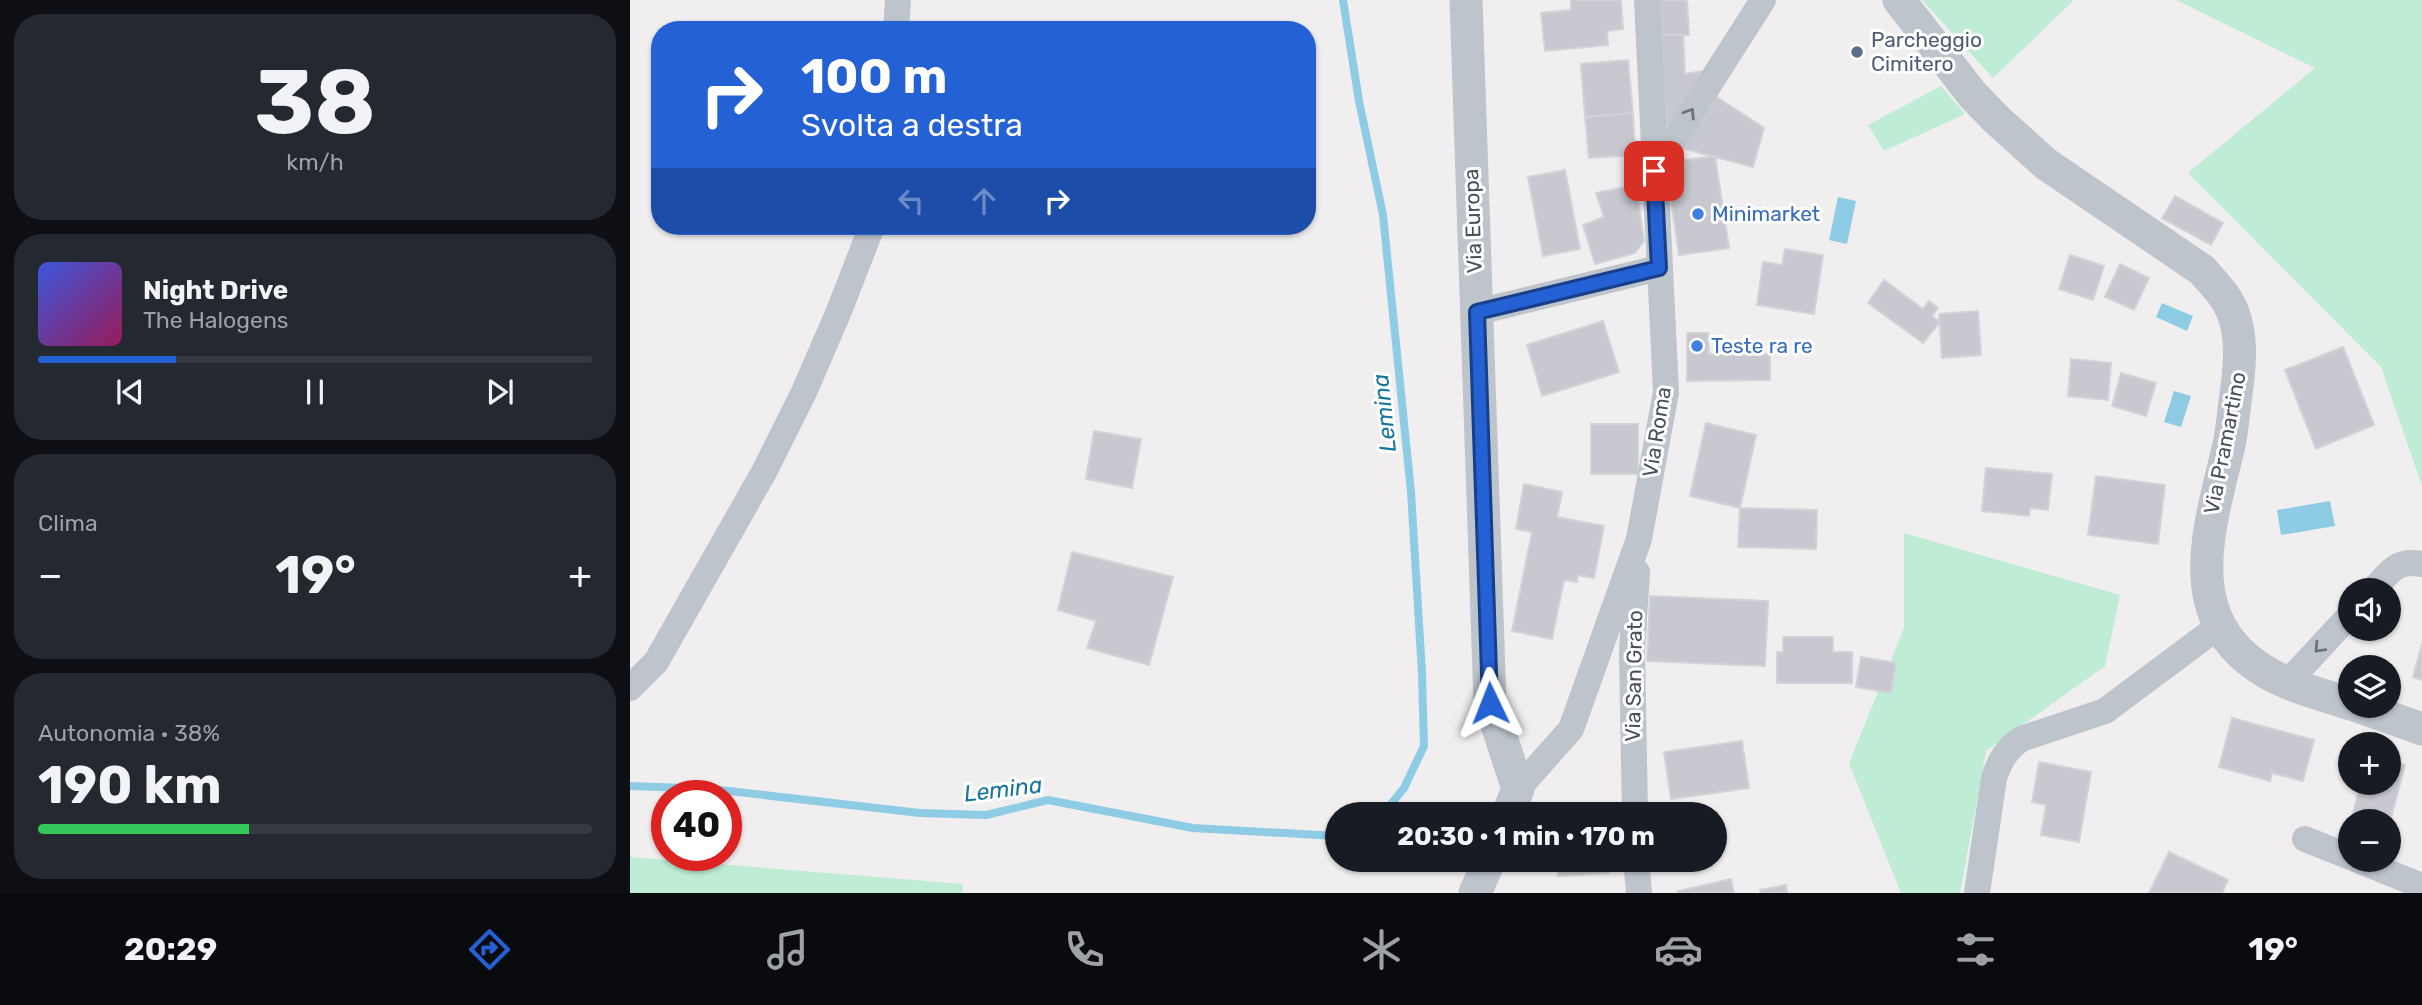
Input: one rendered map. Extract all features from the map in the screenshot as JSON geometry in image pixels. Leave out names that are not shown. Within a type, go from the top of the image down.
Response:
[{"type":"street","points":[[897,21],[898,0]]},
{"type":"street","name":"Via Europa","points":[[1466,0],[1490,703],[1513,801]]},
{"type":"street","name":"Via Roma","points":[[1513,801],[1571,729],[1639,538],[1666,393],[1647,0]]},
{"type":"street","points":[[1654,171],[1763,0]]},
{"type":"street","name":"Via Pramartino","points":[[1899,0],[1972,94],[1995,118],[2046,164],[2202,270],[2220,290],[2233,313],[2240,361],[2230,441],[2210,524],[2206,567],[2208,591],[2219,626],[2245,657],[2262,670],[2338,700]]},
{"type":"street","points":[[630,688],[656,662],[764,472],[804,392],[869,235]]},
{"type":"street","points":[[1477,312],[1659,268]]},
{"type":"street","name":"Via San Grato","points":[[1635,802],[1632,651],[1639,538]]},
{"type":"street","points":[[2384,578],[2394,567],[2405,562],[2422,564]]},
{"type":"street","points":[[1977,893],[1994,778],[2000,760],[2009,747],[2021,739],[2105,712],[2219,626]]},
{"type":"street","points":[[2288,682],[2338,628]]},
{"type":"street","name":"Via Pramartino","points":[[2390,718],[2422,729]]},
{"type":"street","points":[[2305,839],[2338,852]]},
{"type":"street","points":[[1475,893],[1484,872]]},
{"type":"street","points":[[1637,872],[1639,893]]},
{"type":"street","points":[[2387,872],[2422,886]]},
{"type":"green space","points":[[1922,0],[2074,0],[1993,78]]},
{"type":"green space","points":[[2176,0],[2422,0],[2422,486],[2381,367],[2188,173],[2315,68]]},
{"type":"green space","points":[[1941,86],[1965,114],[1884,151],[1868,125]]},
{"type":"green space","points":[[1904,533],[2120,595],[2105,666],[1986,751],[1960,893],[1901,893],[1849,763],[1904,628]]},
{"type":"green space","points":[[630,857],[651,859],[651,871],[742,871],[742,866],[963,884],[962,893],[630,893]]},
{"type":"water","points":[[1838,197],[1856,201],[1847,244],[1829,240]]},
{"type":"water","points":[[2162,303],[2193,316],[2187,331],[2156,317]]},
{"type":"water","points":[[2174,391],[2191,396],[2181,427],[2164,422]]},
{"type":"water","points":[[2330,501],[2335,526],[2281,535],[2277,510]]},
{"type":"building","points":[[1571,0],[1621,0],[1623,29],[1607,31],[1608,45],[1545,51],[1541,13],[1571,10]]},
{"type":"building","points":[[1657,0],[1687,0],[1689,35],[1658,35]]},
{"type":"building","points":[[1658,35],[1683,35],[1685,74],[1703,71],[1671,125],[1659,126]]},
{"type":"building","points":[[1628,60],[1633,113],[1585,117],[1581,64]]},
{"type":"building","points":[[1717,97],[1764,128],[1753,167],[1685,149],[1689,134]]},
{"type":"building","points":[[1633,113],[1635,155],[1589,158],[1585,117]]},
{"type":"building","name":"Minimarket","points":[[1715,156],[1729,248],[1679,255],[1668,180],[1680,178],[1677,161]]},
{"type":"building","points":[[1565,170],[1580,249],[1543,256],[1528,177]]},
{"type":"building","points":[[1636,185],[1644,241],[1635,253],[1595,264],[1583,225],[1604,217],[1596,193]]},
{"type":"building","points":[[2175,196],[2223,223],[2211,245],[2162,218]]},
{"type":"building","points":[[1785,249],[1823,255],[1814,314],[1757,305],[1763,262],[1782,265]]},
{"type":"building","points":[[2070,255],[2104,266],[2093,300],[2059,289]]},
{"type":"building","points":[[2120,264],[2149,278],[2134,310],[2105,297]]},
{"type":"building","points":[[1884,280],[1923,309],[1929,301],[1938,308],[1932,316],[1940,322],[1923,343],[1868,303]]},
{"type":"building","points":[[1978,311],[1981,355],[1942,358],[1939,314]]},
{"type":"building","points":[[1603,321],[1619,372],[1542,396],[1527,345]]},
{"type":"building","points":[[1687,333],[1708,333],[1709,354],[1770,354],[1770,380],[1687,381]]},
{"type":"building","points":[[2343,347],[2374,425],[2316,449],[2285,370]]},
{"type":"building","points":[[2071,359],[2111,363],[2108,400],[2068,396]]},
{"type":"building","points":[[2121,373],[2156,383],[2146,416],[2112,406]]},
{"type":"building","points":[[1706,423],[1756,435],[1740,508],[1690,496]]},
{"type":"building","points":[[1591,424],[1638,424],[1638,474],[1591,474]]},
{"type":"building","points":[[1094,431],[1141,439],[1132,488],[1086,479]]},
{"type":"building","points":[[1986,468],[2052,474],[2048,510],[2030,508],[2029,516],[1982,511]]},
{"type":"building","points":[[2096,476],[2165,485],[2158,544],[2088,535]]},
{"type":"building","points":[[1524,484],[1562,492],[1557,517],[1604,526],[1594,578],[1578,575],[1577,582],[1564,580],[1552,639],[1512,631],[1532,532],[1516,529]]},
{"type":"building","points":[[1740,508],[1817,510],[1816,549],[1738,547]]},
{"type":"building","points":[[1072,552],[1173,577],[1149,665],[1087,648],[1096,621],[1058,610]]},
{"type":"building","points":[[1650,596],[1768,601],[1765,666],[1647,661]]},
{"type":"building","points":[[1783,637],[1833,637],[1833,652],[1852,652],[1852,683],[1777,683],[1777,652],[1783,652]]},
{"type":"building","points":[[2422,644],[2422,680],[2413,677]]},
{"type":"building","points":[[1861,657],[1896,663],[1891,693],[1856,687]]},
{"type":"building","points":[[2232,718],[2314,740],[2303,781],[2272,773],[2270,781],[2219,767]]},
{"type":"building","points":[[1742,741],[1749,788],[1671,799],[1664,752]]},
{"type":"building","points":[[2039,762],[2091,772],[2079,842],[2041,835],[2046,805],[2032,802]]},
{"type":"building","points":[[2401,764],[2405,765],[2401,780]]},
{"type":"building","points":[[2358,795],[2397,795],[2393,809],[2354,809]]},
{"type":"building","points":[[2169,852],[2228,880],[2222,893],[2149,893]]},
{"type":"building","points":[[1558,872],[1609,873],[1558,876]]},
{"type":"building","points":[[1731,879],[1734,893],[1678,893],[1678,891]]},
{"type":"building","points":[[1786,885],[1787,893],[1761,893],[1760,890]]},
{"type":"waterway","name":"Lemina","points":[[1343,0],[1359,101],[1383,215],[1411,492],[1424,746],[1404,788],[1393,802]]},
{"type":"waterway","name":"Lemina","points":[[630,786],[711,789],[920,813],[986,815],[1048,800],[1193,828],[1325,835]]},
{"type":"place","name":"Parcheggio Cimitero","points":[[1857,52]]},
{"type":"place","name":"Minimarket","points":[[1698,214]]},
{"type":"place","name":"Teste ra re","points":[[1697,346]]},
{"type":"route","points":[[1490,703],[1477,312],[1659,268],[1654,171]]}]
